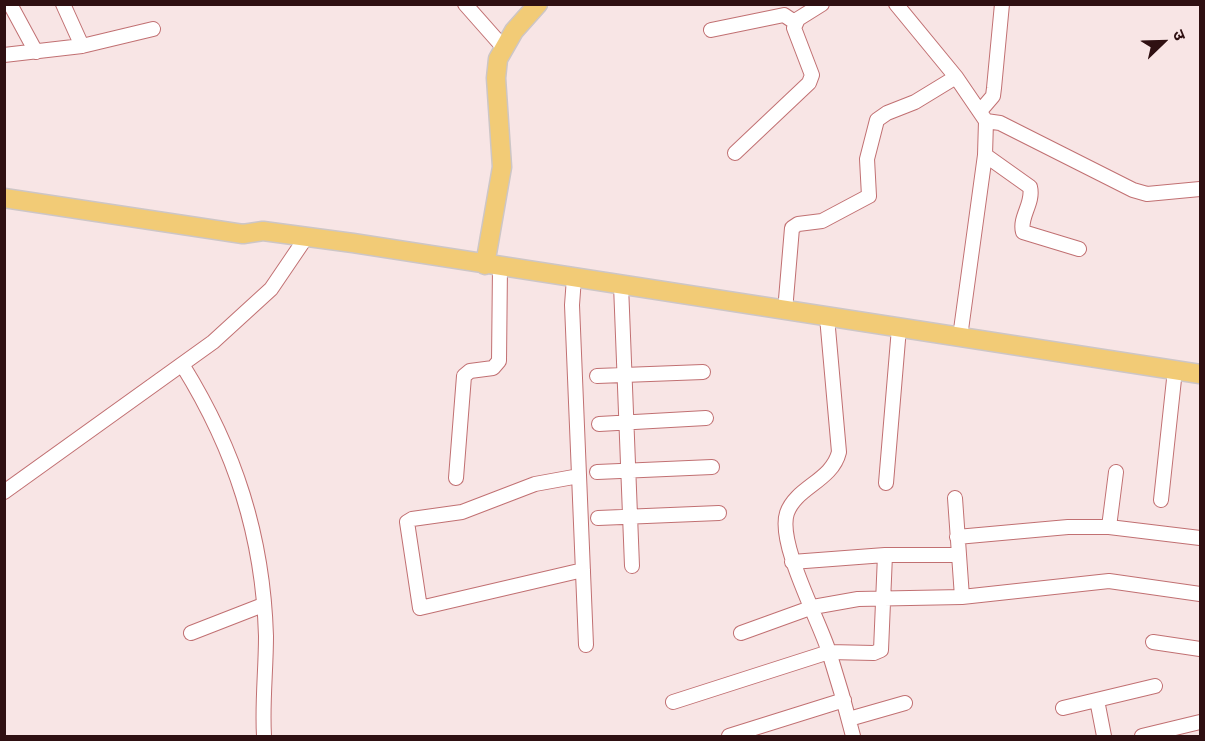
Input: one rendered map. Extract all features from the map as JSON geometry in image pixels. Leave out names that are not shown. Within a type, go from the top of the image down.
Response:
[{"type":"main road","points":[[492,266],[502,167],[496,78],[498,59],[503,47],[538,4]]},
{"type":"main road","points":[[4,187],[248,223],[263,231]]},
{"type":"main road","points":[[4,198],[243,234],[263,231],[379,247],[492,266],[621,293],[785,301],[829,332],[899,328],[961,328],[1200,374]]},
{"type":"street","points":[[10,4],[36,52]]},
{"type":"street","points":[[63,4],[82,46]]},
{"type":"street","points":[[465,4],[503,47]]},
{"type":"street","points":[[796,22],[822,4]]},
{"type":"street","points":[[896,4],[956,76],[983,116],[1133,190],[1147,194],[1200,189]]},
{"type":"street","points":[[961,328],[985,155],[983,116],[993,96],[1002,4]]},
{"type":"street","points":[[711,30],[783,15],[796,22]]},
{"type":"street","points":[[735,153],[812,78],[795,36],[796,22]]},
{"type":"street","points":[[4,56],[82,46],[153,29]]},
{"type":"street","points":[[785,301],[792,228],[829,218],[869,196],[867,159],[878,120],[887,113],[915,102],[956,76]]},
{"type":"street","points":[[985,155],[1030,187],[1031,198],[1022,225],[1023,232],[1079,249]]},
{"type":"street","points":[[4,492],[183,366],[254,306],[271,289],[306,236]]},
{"type":"street","points":[[456,478],[464,376],[470,371],[493,369],[499,361],[492,266]]},
{"type":"street","points":[[574,284],[572,305],[586,645]]},
{"type":"street","points":[[621,293],[632,566]]},
{"type":"street","points":[[886,483],[899,328]]},
{"type":"street","points":[[829,332],[839,452],[834,467],[795,501],[787,512],[786,536],[792,562],[813,607],[829,652],[854,736]]},
{"type":"street","points":[[183,366],[220,430],[236,471],[254,533],[263,605],[266,660],[264,736]]},
{"type":"street","points":[[1161,500],[1175,370]]},
{"type":"street","points":[[597,376],[703,372]]},
{"type":"street","points":[[599,424],[706,418]]},
{"type":"street","points":[[597,472],[711,466]]},
{"type":"street","points":[[1109,527],[1116,472]]},
{"type":"street","points":[[579,476],[535,484],[462,512],[412,519],[407,522],[417,603],[422,609],[583,570]]},
{"type":"street","points":[[955,498],[962,597]]},
{"type":"street","points":[[598,518],[718,513]]},
{"type":"street","points":[[957,537],[1068,527],[1109,527],[1200,538]]},
{"type":"street","points":[[792,562],[885,555],[959,555]]},
{"type":"street","points":[[673,702],[829,652],[874,653],[881,650],[885,555]]},
{"type":"street","points":[[741,633],[813,607],[846,600],[962,597],[1109,581],[1200,594]]},
{"type":"street","points":[[190,633],[263,605]]},
{"type":"street","points":[[1153,642],[1200,649]]},
{"type":"street","points":[[1063,708],[1155,686]]},
{"type":"street","points":[[729,736],[844,700]]},
{"type":"street","points":[[1097,700],[1104,736]]},
{"type":"street","points":[[849,719],[905,703]]},
{"type":"street","points":[[1142,736],[1200,722]]}]
